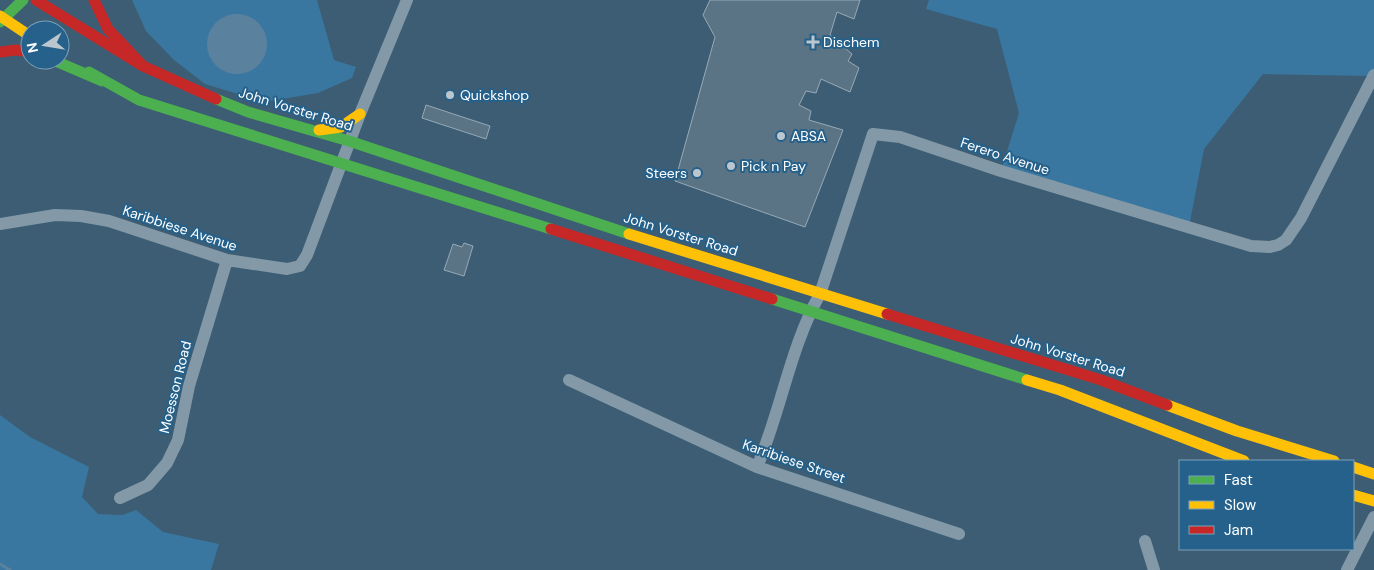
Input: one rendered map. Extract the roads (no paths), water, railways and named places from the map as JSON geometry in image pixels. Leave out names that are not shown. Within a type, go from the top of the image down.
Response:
[{"type":"main road","points":[[20,30],[1,18],[22,0]]},
{"type":"main road","name":"John Vorster Road","points":[[36,0],[143,66],[189,88],[248,112],[307,131],[349,141],[593,223],[1101,380],[1237,431],[1331,460]]},
{"type":"main road","points":[[94,0],[100,18],[112,38],[143,66]]},
{"type":"main road","points":[[0,52],[20,51]]},
{"type":"main road","points":[[70,61],[102,81]]},
{"type":"main road","points":[[70,67],[139,100],[224,129],[340,163],[1060,390],[1241,460]]},
{"type":"main road","points":[[307,131],[341,127],[360,114]]},
{"type":"main road","points":[[1354,467],[1374,474]]},
{"type":"main road","points":[[1354,495],[1374,502]]},
{"type":"street","points":[[340,163],[408,0]]},
{"type":"street","name":"Ferero Avenue","points":[[757,466],[773,429],[810,311],[820,294],[873,134],[900,136],[1001,171],[1187,228],[1251,246],[1270,247],[1286,240],[1301,218],[1374,76]]},
{"type":"street","name":"Karibbiese Avenue","points":[[0,224],[54,215],[81,216],[109,221],[227,260],[287,269],[300,266],[308,255],[340,163]]},
{"type":"street","name":"Moesson Road","points":[[120,498],[148,485],[167,462],[178,440],[189,386],[227,260]]},
{"type":"street","name":"Karribiese Street","points":[[569,380],[757,466],[959,534]]},
{"type":"street","points":[[1346,570],[1374,517]]},
{"type":"street","points":[[1145,541],[1154,570]]},
{"type":"waterway","points":[[0,564],[10,570]]},
{"type":"place","name":"Dischem","points":[[813,42]]},
{"type":"place","name":"Quickshop","points":[[450,95]]},
{"type":"place","name":"ABSA","points":[[781,136]]},
{"type":"place","name":"Pick n Pay","points":[[731,166]]},
{"type":"place","name":"Steers","points":[[697,173]]}]
